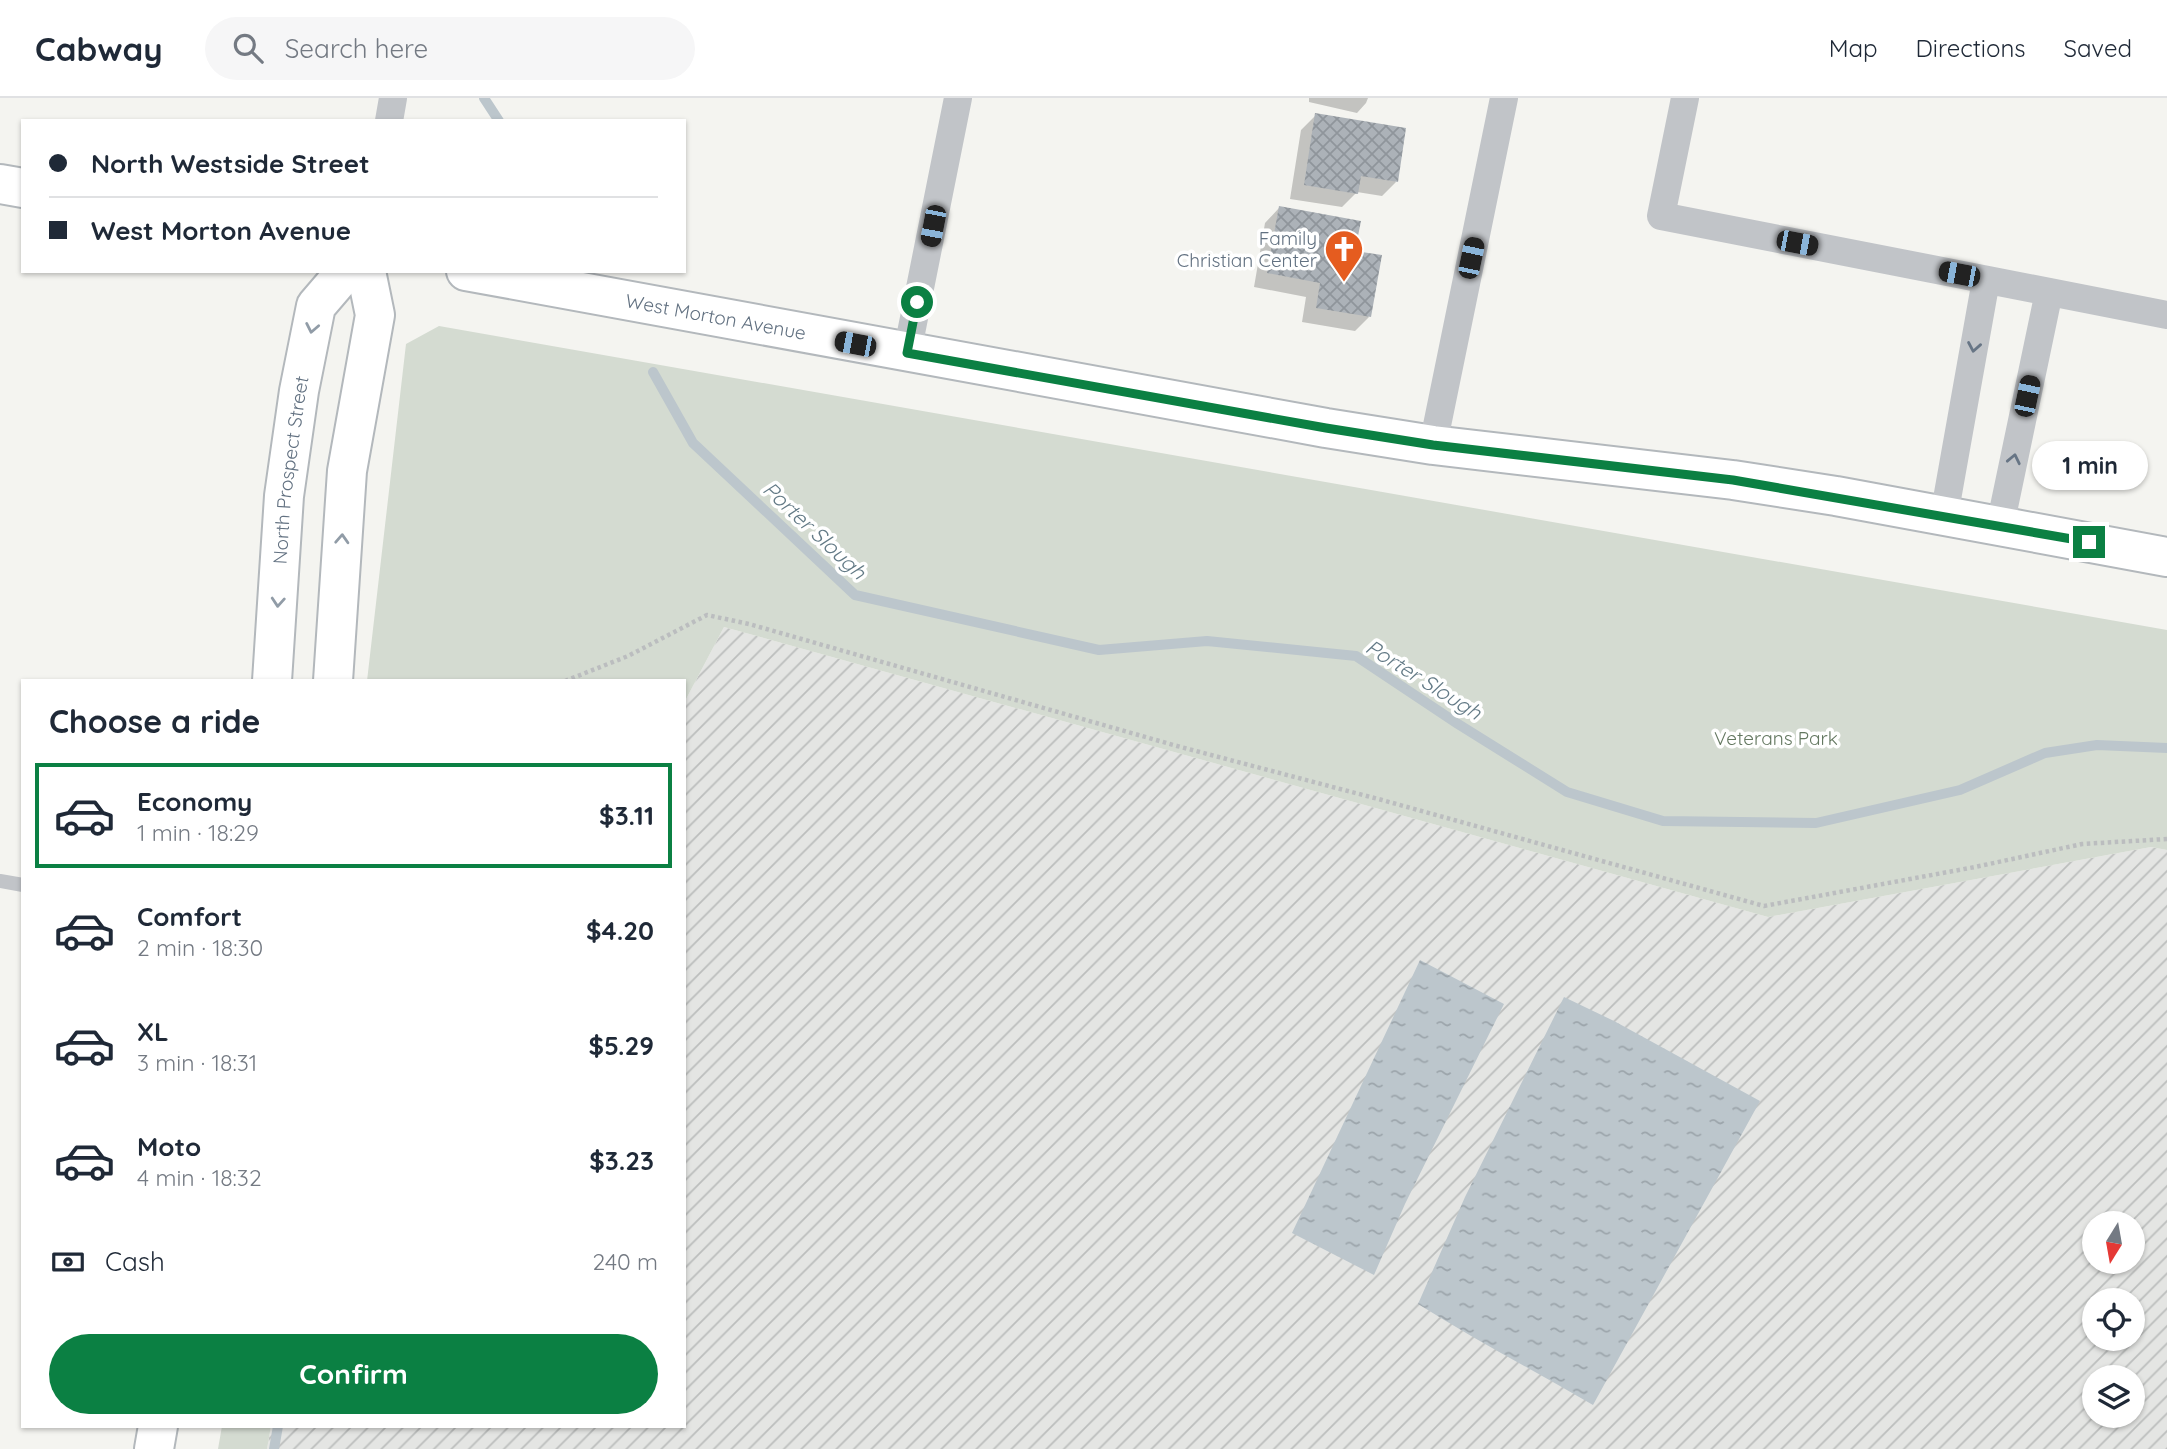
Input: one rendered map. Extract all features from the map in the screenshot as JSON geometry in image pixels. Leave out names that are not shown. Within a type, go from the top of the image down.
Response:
[{"type":"main road","points":[[0,184],[21,188]]},
{"type":"main road","name":"North Prospect Street","points":[[272,679],[284,496],[299,391],[316,306],[344,273]]},
{"type":"main road","points":[[332,679],[347,471],[375,315],[366,273]]},
{"type":"main road","name":"West Morton Avenue","points":[[477,273],[1312,426],[1433,445],[1733,480],[2167,557]]},
{"type":"main road","points":[[154,1449],[158,1428]]},
{"type":"street","points":[[389,119],[393,98]]},
{"type":"street","points":[[907,353],[958,98]]},
{"type":"street","points":[[1433,445],[1504,98]]},
{"type":"street","points":[[1685,98],[1661,216],[2167,315]]},
{"type":"street","points":[[1944,516],[1986,280]]},
{"type":"street","points":[[2000,526],[2049,292]]},
{"type":"lane","points":[[0,881],[21,885]]},
{"type":"path","points":[[570,679],[628,656],[707,615],[748,624],[1177,746],[1763,906],[1975,867],[2082,844],[2167,839]]},
{"type":"shaded area","points":[[724,627],[1768,917],[2151,847],[2167,850],[2167,1449],[267,1449],[271,1428],[686,1428],[686,699]]},
{"type":"green space","name":"Veterans Park","points":[[439,326],[2167,630],[2167,850],[2151,847],[1768,917],[724,627],[686,699],[686,679],[367,679],[406,344]]},
{"type":"green space","points":[[222,1428],[271,1428],[267,1449],[218,1449]]},
{"type":"water","points":[[1420,960],[1504,1004],[1405,1204],[1374,1275],[1292,1233]]},
{"type":"water","points":[[1564,997],[1614,1021],[1760,1101],[1593,1405],[1418,1304],[1465,1197]]},
{"type":"building","points":[[1315,113],[1406,128],[1398,182],[1361,176],[1358,194],[1304,185]]},
{"type":"building","points":[[1279,206],[1361,221],[1355,251],[1382,255],[1371,317],[1316,308],[1320,283],[1267,273]]},
{"type":"waterway","name":"Porter Slough","points":[[484,98],[498,119]]},
{"type":"waterway","name":"Porter Slough","points":[[653,372],[693,443],[855,595],[1099,650],[1207,641],[1356,656],[1567,792],[1663,821],[1816,823],[1960,790],[2045,753],[2097,745],[2167,748]]},
{"type":"waterway","points":[[274,1449],[278,1428]]},
{"type":"place","name":"Family Christian Center","points":[[1344,283]]},
{"type":"route","points":[[917,302],[907,353],[1326,428],[1433,445],[1733,480],[2089,542]]}]
